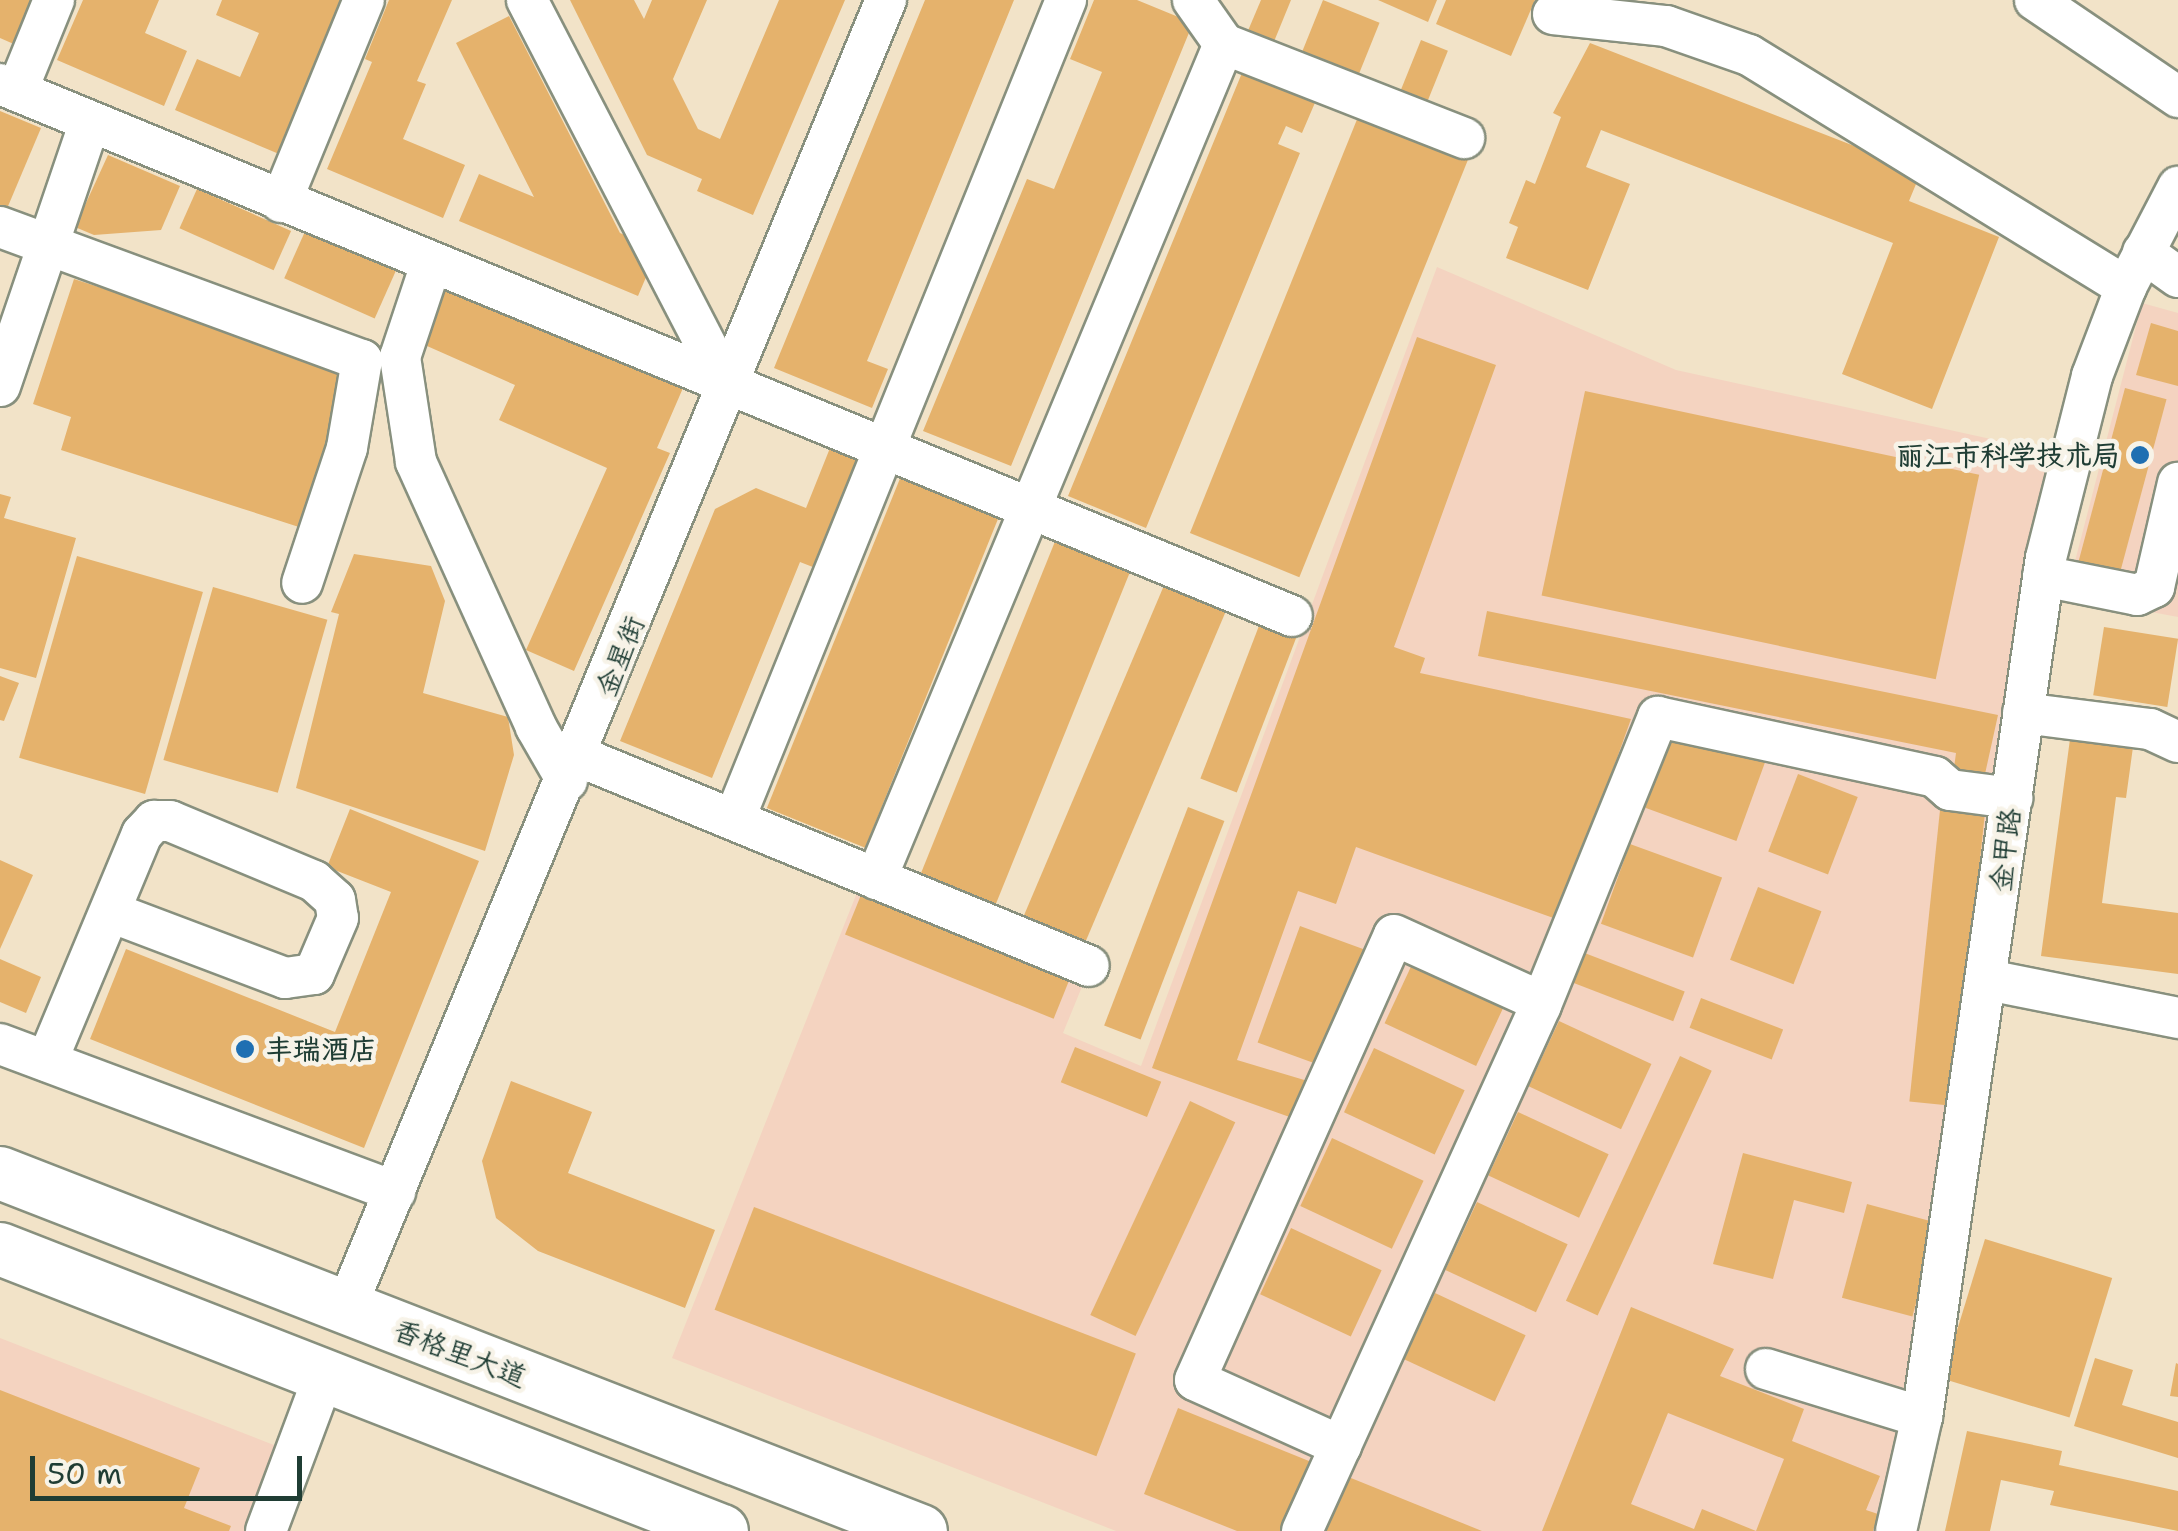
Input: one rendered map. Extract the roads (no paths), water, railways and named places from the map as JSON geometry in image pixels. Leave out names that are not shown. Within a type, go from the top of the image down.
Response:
[{"type":"main road","name":"香格里大道","points":[[0,1174],[922,1531]]},
{"type":"main road","points":[[0,1250],[722,1531]]},
{"type":"street","points":[[54,0],[8,88],[728,388],[1292,616]]},
{"type":"street","points":[[281,202],[364,0]]},
{"type":"street","points":[[527,0],[728,388]]},
{"type":"street","name":"金星街","points":[[346,1308],[573,769],[886,0]]},
{"type":"street","points":[[734,820],[1066,0]]},
{"type":"street","points":[[1192,0],[1224,44],[1464,138]]},
{"type":"street","points":[[2035,0],[2178,97]]},
{"type":"street","points":[[1553,14],[1666,26],[1749,55],[2134,270],[2178,277]]},
{"type":"street","points":[[876,879],[1224,44]]},
{"type":"street","points":[[0,386],[90,122]]},
{"type":"street","name":"金甲路","points":[[1896,1531],[1922,1417],[1988,980],[2043,576],[2092,376],[2134,270],[2178,188]]},
{"type":"street","points":[[0,227],[362,360],[348,448],[302,583]]},
{"type":"street","points":[[430,264],[400,357],[416,462],[536,727],[573,769],[734,820],[1089,966]]},
{"type":"street","points":[[2043,576],[2137,594],[2154,586],[2178,482]]},
{"type":"street","points":[[2024,713],[2150,729],[2178,742]]},
{"type":"street","points":[[1302,1531],[1542,1002],[1658,717],[1935,777],[1950,790],[2012,798]]},
{"type":"street","points":[[47,1061],[142,834],[154,821],[170,821],[314,881],[336,900],[338,918],[314,974],[285,978],[110,912]]},
{"type":"street","points":[[1341,1446],[1195,1380],[1394,935],[1542,1002]]},
{"type":"street","points":[[1988,980],[2178,1018]]},
{"type":"street","points":[[0,1044],[394,1192]]},
{"type":"street","points":[[1766,1369],[1922,1417]]},
{"type":"street","points":[[266,1531],[324,1376]]},
{"type":"place","name":"丽江市科学技术局","points":[[2140,455]]},
{"type":"place","name":"丰瑞酒店","points":[[245,1049]]}]
